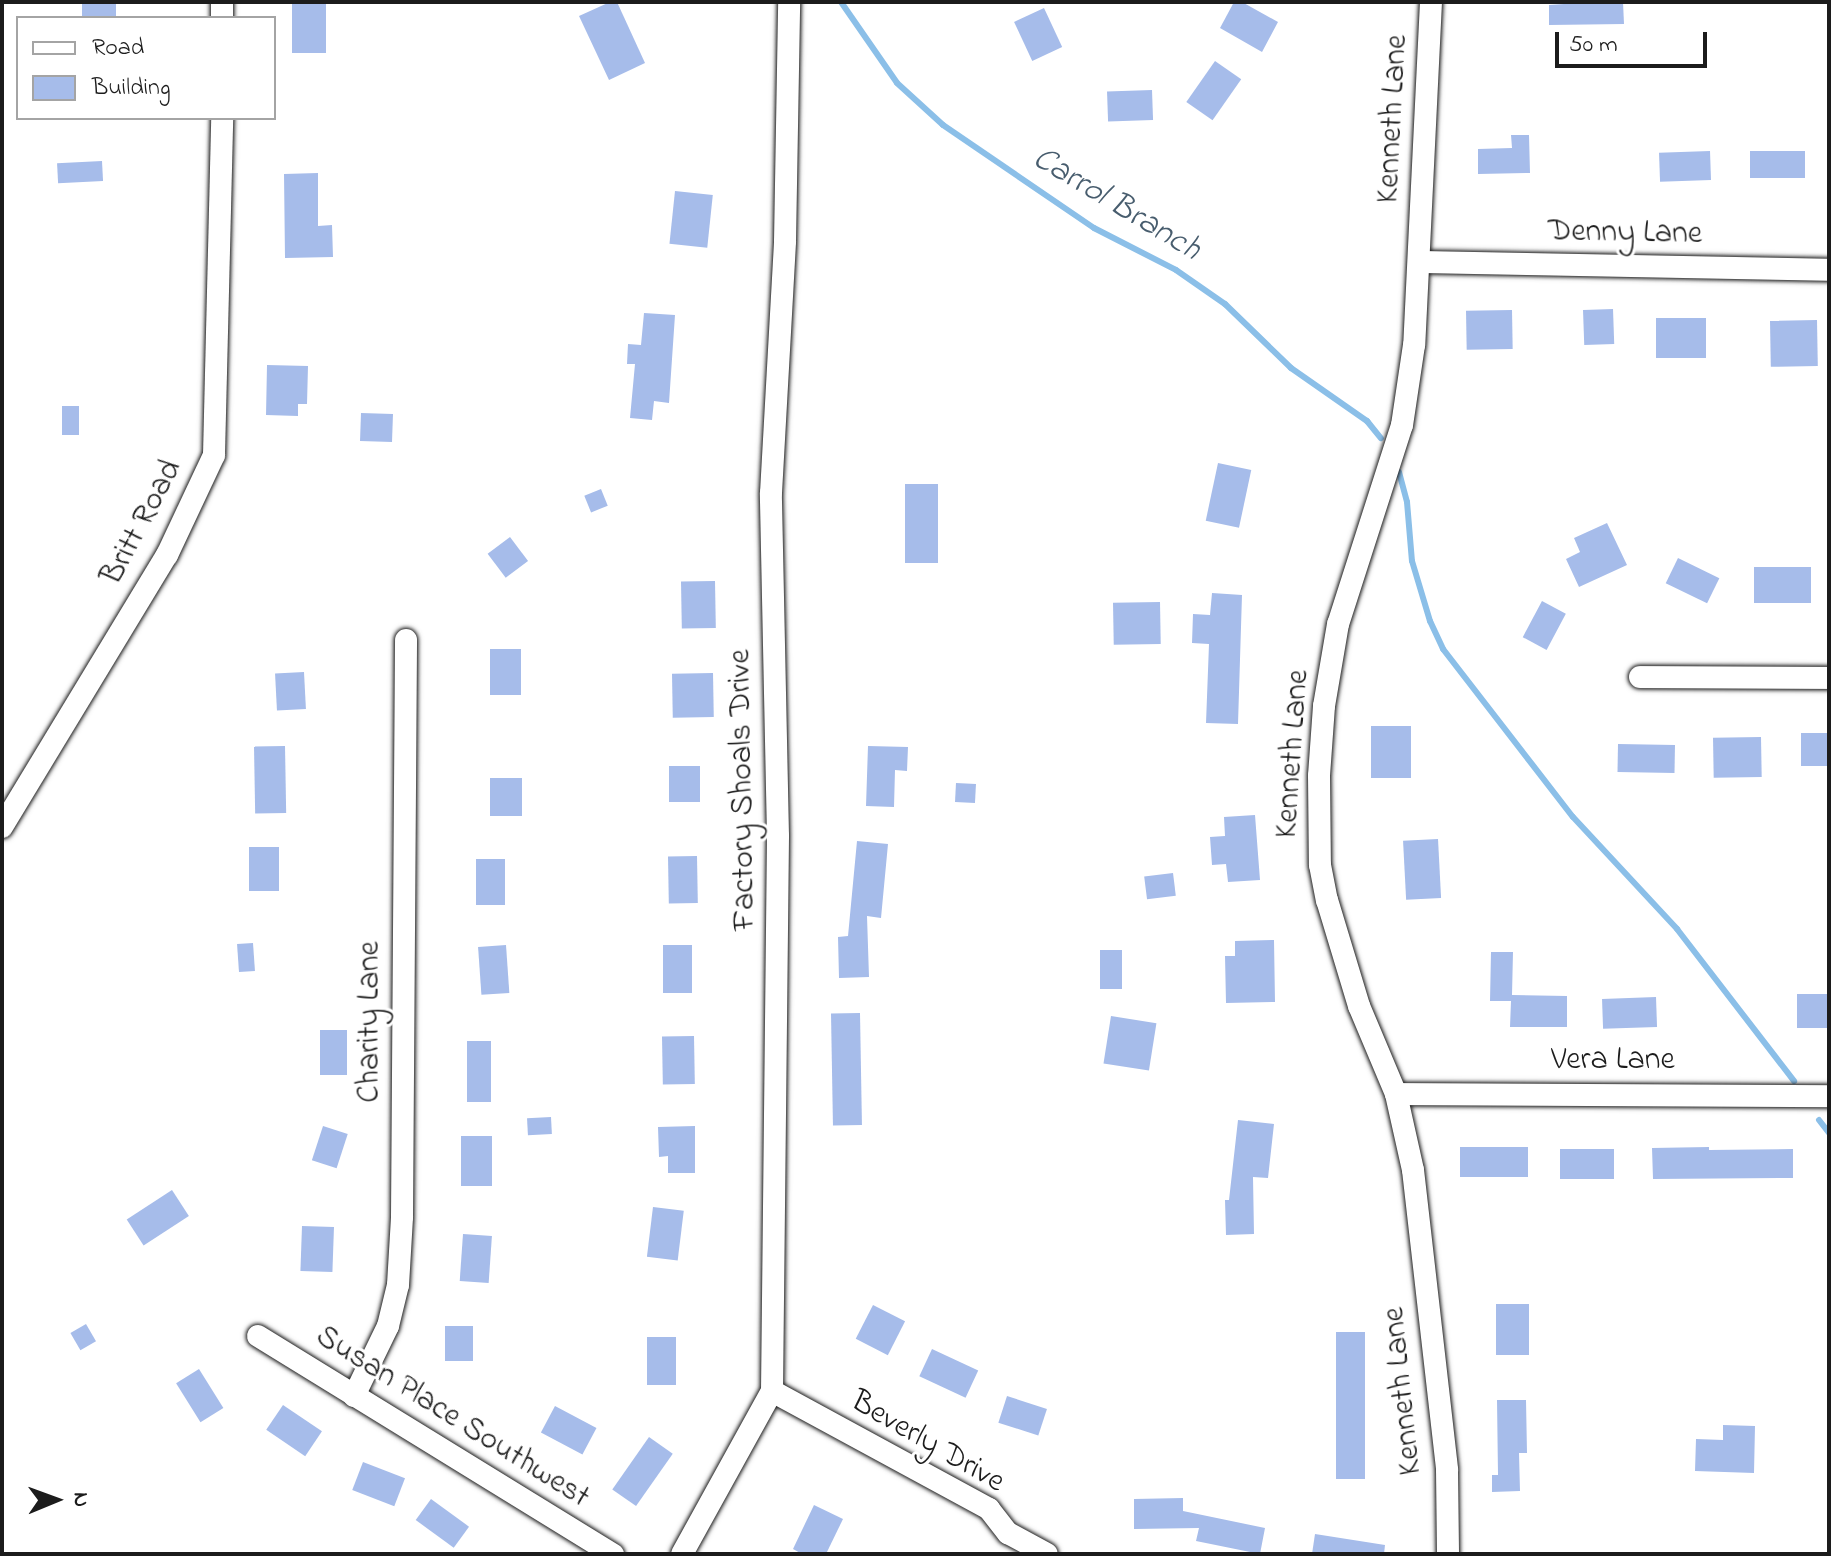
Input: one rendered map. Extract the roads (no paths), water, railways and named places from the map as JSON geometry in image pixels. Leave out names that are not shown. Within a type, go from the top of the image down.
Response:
[{"type":"street","name":"Factory Shoals Drive","points":[[682,1554],[772,1391],[778,836],[771,493],[785,241],[789,2]]},
{"type":"street","name":"Kenneth Lane","points":[[1431,2],[1414,345],[1402,425],[1338,624],[1324,706],[1319,776],[1320,865],[1327,900],[1359,1006],[1396,1094],[1413,1170],[1447,1470],[1448,1554]]},
{"type":"street","name":"Britt Road","points":[[2,827],[167,555],[214,455],[222,120]]},
{"type":"street","name":"Denny Lane","points":[[1420,262],[1829,270]]},
{"type":"street","name":"Charity Lane","points":[[354,1396],[388,1326],[398,1285],[402,1217],[406,640]]},
{"type":"street","points":[[1640,677],[1829,678]]},
{"type":"street","name":"Vera Lane","points":[[1396,1094],[1829,1096]]},
{"type":"street","name":"Susan Place Southwest","points":[[258,1336],[613,1554]]},
{"type":"street","name":"Beverly Drive","points":[[772,1391],[989,1509],[1008,1533],[1047,1554]]},
{"type":"waterway","name":"Carrol Branch","points":[[841,2],[897,83],[943,125],[1094,228],[1176,270],[1225,304],[1291,368],[1367,421],[1381,438]]},
{"type":"waterway","points":[[1399,472],[1407,502],[1412,561],[1430,621],[1443,649],[1573,817],[1677,929],[1794,1081]]},
{"type":"waterway","points":[[1819,1120],[1829,1133]]}]
